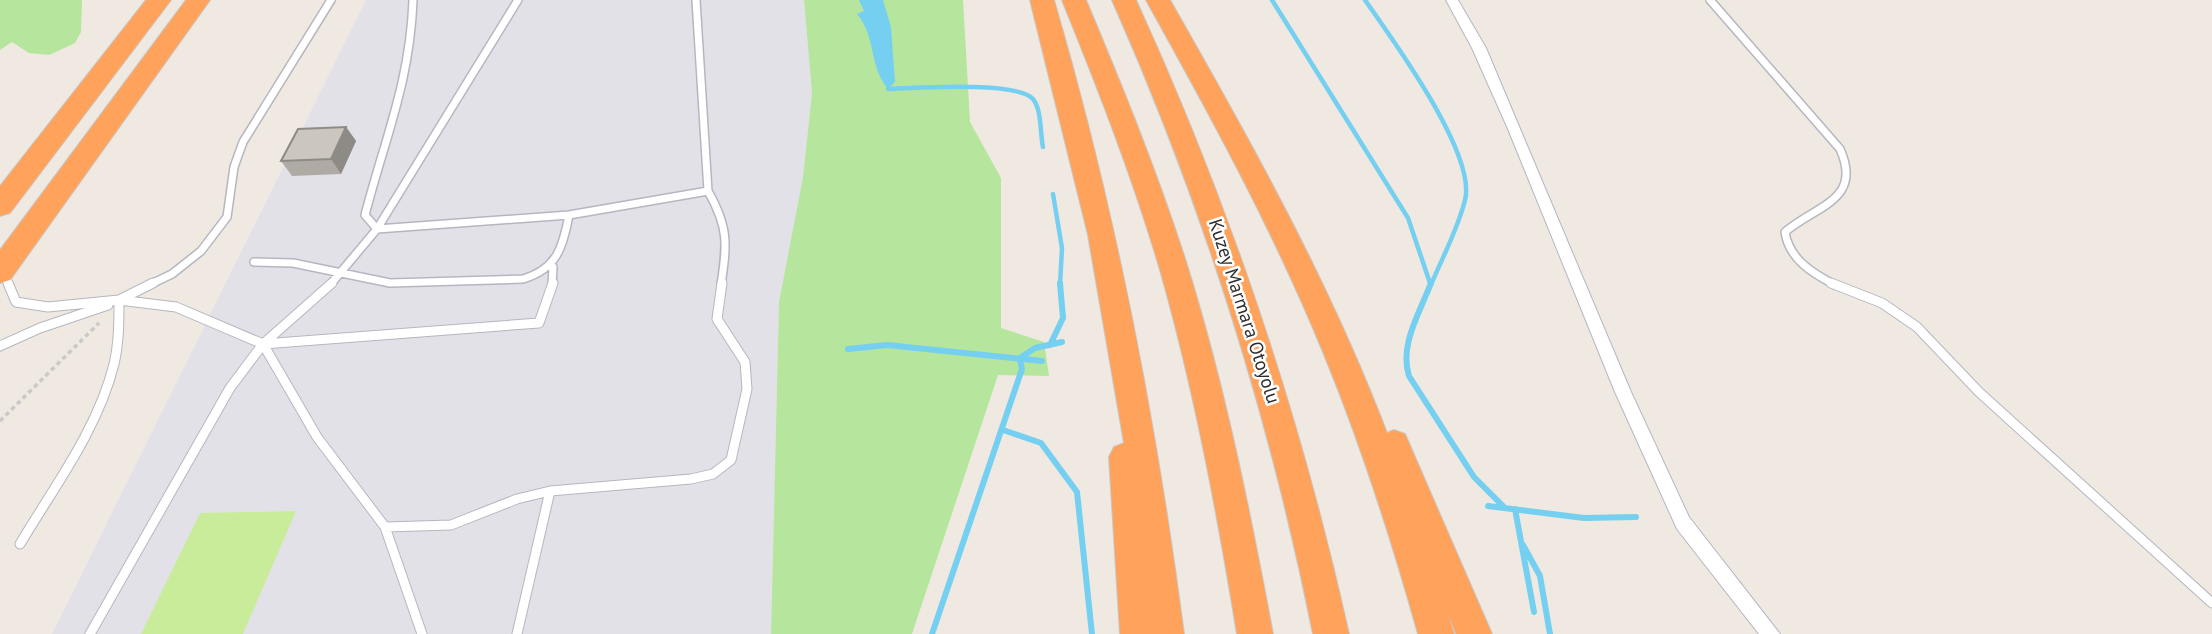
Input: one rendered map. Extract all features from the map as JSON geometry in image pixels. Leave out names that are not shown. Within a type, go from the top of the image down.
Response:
[{"type":"highway","points":[[0,206],[159,0]]},
{"type":"highway","points":[[1,271],[198,0]]},
{"type":"highway","points":[[1042,0],[1086,164],[1124,342],[1166,634]]},
{"type":"highway","points":[[1074,0],[1136,158],[1173,270],[1210,408],[1236,525],[1255,634]]},
{"type":"highway","name":"Kuzey Marmara Otoyolu","points":[[1124,0],[1186,144],[1235,272],[1262,356],[1303,505],[1331,634]]},
{"type":"highway","points":[[1158,0],[1248,163],[1302,269],[1348,375],[1387,479],[1436,634]]},
{"type":"highway","points":[[1248,163],[1294,225],[1321,280],[1377,404],[1474,634]]},
{"type":"highway","points":[[1124,342],[1124,448],[1138,634]]},
{"type":"street","points":[[1452,0],[1479,48],[1515,129],[1623,392],[1683,523],[1772,634]]},
{"type":"lane","points":[[0,346],[40,328],[120,300],[172,274],[201,251],[227,217],[234,167],[243,142],[331,0]]},
{"type":"lane","points":[[377,229],[365,215],[373,179],[391,132],[412,34],[413,0]]},
{"type":"lane","points":[[90,634],[230,388],[263,344],[328,288],[377,229],[518,0]]},
{"type":"lane","points":[[385,527],[451,525],[480,516],[517,499],[550,491],[691,479],[713,474],[731,460],[747,389],[745,362],[717,319],[727,241],[723,218],[708,191],[696,0]]},
{"type":"lane","points":[[1710,0],[1840,149],[1849,167],[1849,176],[1825,208],[1785,232],[1787,246],[1796,257],[1818,278],[1882,303],[1917,327],[1979,392],[2212,603]]},
{"type":"lane","points":[[377,229],[569,215],[708,191]]},
{"type":"lane","points":[[1,271],[16,302],[31,306],[120,300],[176,307],[263,344],[538,323],[553,284],[553,267],[563,245],[569,215]]},
{"type":"lane","points":[[254,262],[293,263],[390,283],[523,279],[539,275],[553,267]]},
{"type":"lane","points":[[20,544],[78,445],[113,368],[119,338],[120,300]]},
{"type":"lane","points":[[263,344],[317,437],[385,527],[422,634]]},
{"type":"lane","points":[[517,634],[550,491]]},
{"type":"path","points":[[0,421],[120,300]]},
{"type":"shaded area","points":[[366,0],[804,0],[812,93],[803,177],[779,302],[771,634],[52,634]]},
{"type":"green space","points":[[0,0],[82,0],[81,32],[75,43],[49,55],[29,53],[12,42],[0,50]]},
{"type":"green space","points":[[804,0],[963,0],[970,122],[1001,178],[1001,328],[1044,342],[1049,376],[998,375],[912,634],[771,634],[779,302],[803,177],[812,93]]},
{"type":"green space","points":[[296,511],[243,634],[141,634],[200,513]]},
{"type":"water","points":[[859,0],[883,0],[891,27],[895,82],[888,89],[878,71],[867,32],[857,14],[864,11]]},
{"type":"building","points":[[346,127],[331,159],[281,161],[298,129]]},
{"type":"waterway","points":[[1272,0],[1408,218],[1430,283]]},
{"type":"waterway","points":[[1365,0],[1430,97],[1458,155],[1465,180],[1462,211],[1431,285]]},
{"type":"waterway","points":[[888,89],[964,87],[1023,93],[1036,104],[1043,147]]},
{"type":"waterway","points":[[1053,194],[1062,248],[1060,284]]},
{"type":"waterway","points":[[1431,283],[1409,341],[1409,376],[1474,477],[1505,508]]},
{"type":"waterway","points":[[1050,345],[1063,318],[1060,284]]},
{"type":"waterway","points":[[1050,345],[1062,342]]},
{"type":"waterway","points":[[848,349],[887,345],[1042,361]]},
{"type":"waterway","points":[[1020,358],[1035,348],[1050,345]]},
{"type":"waterway","points":[[932,634],[1022,369],[1020,360]]},
{"type":"waterway","points":[[1003,430],[1041,443],[1077,492],[1092,634]]},
{"type":"waterway","points":[[1488,506],[1515,509]]},
{"type":"waterway","points":[[1515,509],[1584,518],[1636,517]]},
{"type":"waterway","points":[[1515,509],[1534,612]]},
{"type":"waterway","points":[[1523,545],[1540,576],[1550,634]]}]
